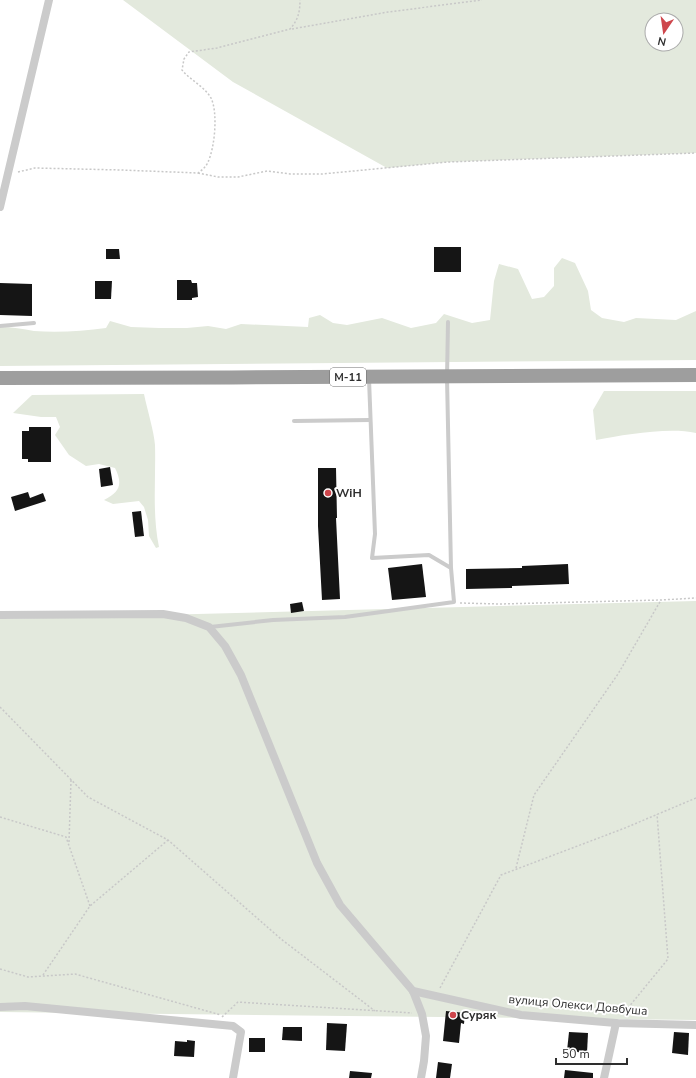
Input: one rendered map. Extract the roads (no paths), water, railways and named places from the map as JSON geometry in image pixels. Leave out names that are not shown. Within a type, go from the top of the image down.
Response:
[{"type":"highway","name":"М-11","points":[[0,378],[447,378],[696,375]]},
{"type":"street","points":[[0,206],[49,0]]},
{"type":"street","points":[[0,615],[163,614],[186,618],[209,627],[225,646],[241,675],[316,863],[340,905],[413,991],[422,1014],[426,1036],[421,1078]]},
{"type":"street","name":"вулиця Олекси Довбуша","points":[[413,991],[521,1015],[616,1023],[696,1025]]},
{"type":"street","points":[[0,1007],[25,1006],[233,1026],[241,1032],[232,1078]]},
{"type":"street","points":[[604,1078],[616,1023]]},
{"type":"lane","points":[[209,627],[273,620],[345,617],[454,602],[451,568],[447,378],[448,322]]},
{"type":"lane","points":[[0,326],[34,323]]},
{"type":"lane","points":[[368,377],[375,534],[372,558],[429,554],[451,568]]},
{"type":"lane","points":[[294,420],[370,420]]},
{"type":"place","name":"WiH","points":[[328,493]]},
{"type":"place","name":"Суряк","points":[[453,1015]]}]
